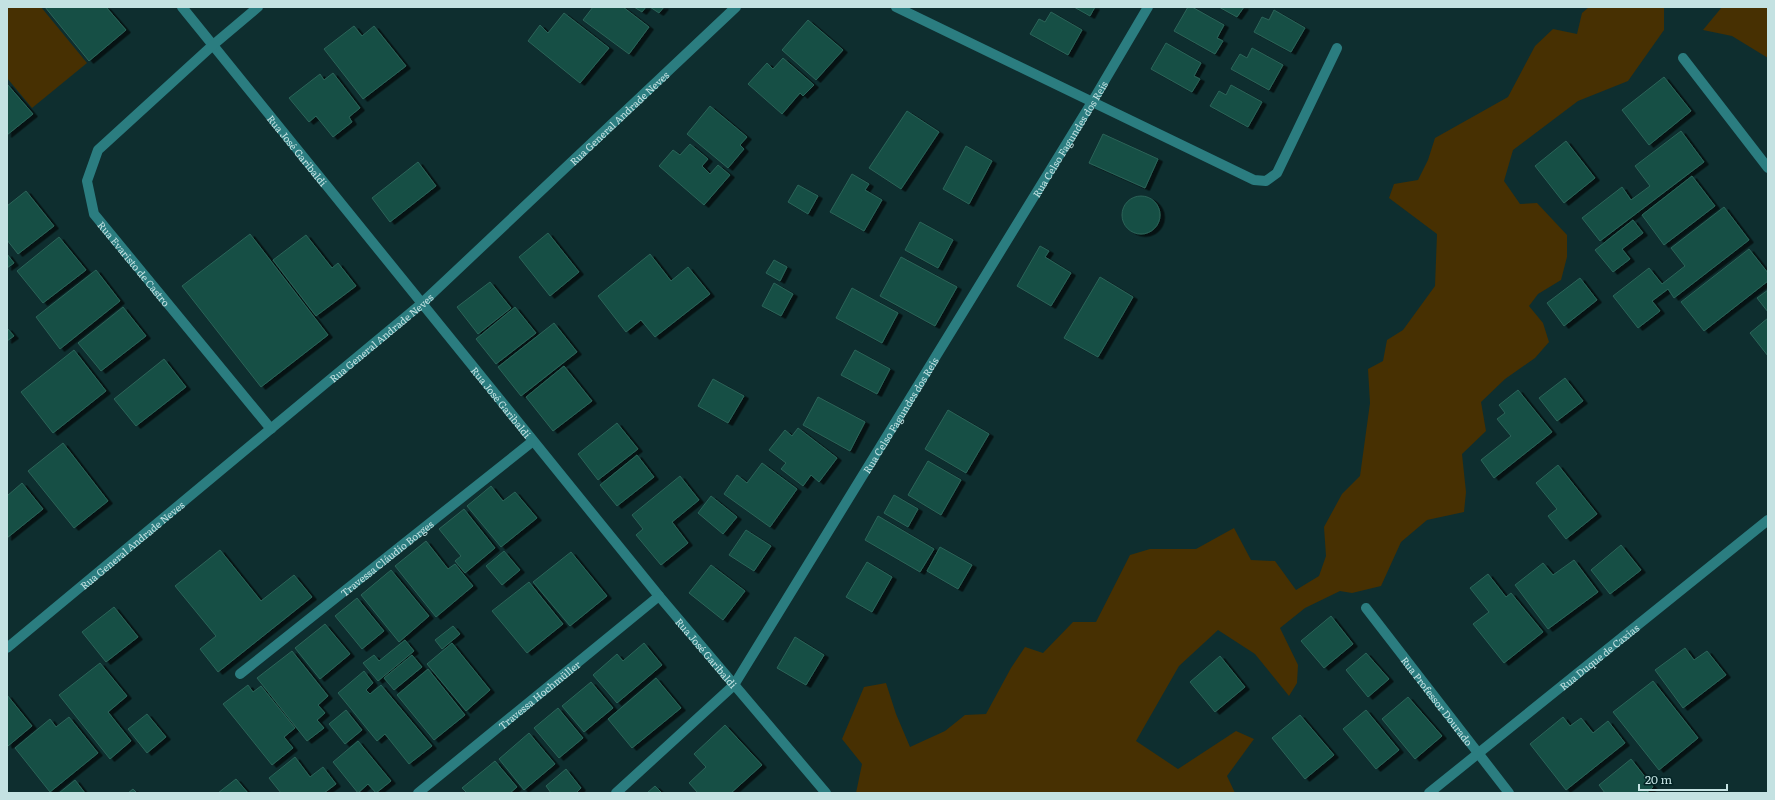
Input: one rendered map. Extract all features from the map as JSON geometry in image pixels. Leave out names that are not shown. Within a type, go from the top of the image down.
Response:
[{"type":"street","name":"Rua José Garibaldi","points":[[182,7],[532,441],[659,596],[826,793]]},
{"type":"street","name":"Rua Evaristo de Castro","points":[[258,7],[213,45],[98,150],[87,181],[94,214],[271,429]]},
{"type":"street","name":"Rua General Andrade Neves","points":[[7,648],[421,304],[736,7]]},
{"type":"street","points":[[896,7],[1254,180],[1266,181],[1277,173],[1337,48]]},
{"type":"street","name":"Rua Celso Fagundes dos Reis","points":[[616,793],[734,685],[1092,102],[1148,7]]},
{"type":"street","points":[[1683,58],[1768,168]]},
{"type":"street","name":"Travessa Cláudio Borges","points":[[240,674],[532,441]]},
{"type":"street","name":"Rua Duque de Caxias","points":[[1429,793],[1768,520]]},
{"type":"street","name":"Travessa Hochmüller","points":[[418,793],[659,596]]},
{"type":"street","name":"Rua Professor Dourado","points":[[1366,608],[1510,793]]},
{"type":"shaded area","points":[[7,7],[41,7],[87,63],[32,108],[7,78]]},
{"type":"shaded area","points":[[1589,7],[1664,7],[1664,30],[1628,81],[1578,101],[1513,150],[1504,181],[1520,204],[1537,203],[1567,235],[1567,257],[1561,280],[1538,294],[1529,306],[1543,323],[1549,342],[1535,358],[1505,379],[1481,402],[1486,431],[1462,454],[1466,492],[1464,512],[1427,520],[1401,542],[1381,586],[1352,593],[1340,591],[1305,608],[1280,628],[1298,665],[1297,683],[1289,696],[1255,654],[1218,630],[1179,666],[1136,741],[1178,769],[1236,731],[1254,739],[1227,776],[1235,793],[856,793],[862,764],[842,739],[864,687],[886,683],[896,714],[910,747],[945,731],[965,715],[986,714],[1011,668],[1025,647],[1043,653],[1073,622],[1096,622],[1130,555],[1150,549],[1196,549],[1234,528],[1251,560],[1275,561],[1296,590],[1319,576],[1326,556],[1324,527],[1342,494],[1360,476],[1370,403],[1368,369],[1383,361],[1387,340],[1403,330],[1435,286],[1437,234],[1389,198],[1394,184],[1418,180],[1428,160],[1435,138],[1508,97],[1535,46],[1553,29],[1577,34],[1582,13]]},
{"type":"shaded area","points":[[1722,7],[1768,7],[1768,58],[1732,36],[1703,30]]},
{"type":"building","points":[[45,7],[106,7],[126,30],[89,61]]},
{"type":"building","points":[[593,7],[623,7],[649,27],[629,54],[583,20]]},
{"type":"building","points":[[634,7],[646,7],[642,12]]},
{"type":"building","points":[[650,7],[664,7],[659,13]]},
{"type":"building","points":[[1074,7],[1095,7],[1090,16]]},
{"type":"building","points":[[1188,7],[1192,7],[1224,25],[1217,38],[1223,41],[1215,54],[1174,31]]},
{"type":"building","points":[[1219,7],[1244,7],[1237,17]]},
{"type":"building","points":[[1274,10],[1305,28],[1291,52],[1254,32],[1262,17],[1269,20]]},
{"type":"building","points":[[1051,12],[1082,30],[1068,55],[1030,34],[1039,19],[1045,22]]},
{"type":"building","points":[[564,13],[609,48],[580,83],[528,41],[540,25],[548,33]]},
{"type":"building","points":[[808,20],[843,50],[816,80],[782,50]]},
{"type":"building","points":[[354,26],[362,36],[374,26],[406,66],[363,99],[324,49]]},
{"type":"building","points":[[1166,43],[1201,63],[1194,76],[1200,79],[1192,92],[1151,69]]},
{"type":"building","points":[[1252,48],[1283,65],[1269,90],[1231,69],[1240,54],[1247,58]]},
{"type":"building","points":[[783,58],[814,85],[803,96],[800,93],[782,114],[748,84],[767,63],[773,69]]},
{"type":"building","points":[[333,73],[360,108],[349,117],[352,122],[333,137],[316,116],[309,122],[289,98],[320,74],[324,80]]},
{"type":"building","points":[[1664,77],[1691,111],[1649,145],[1622,110]]},
{"type":"building","points":[[7,84],[33,114],[7,135]]},
{"type":"building","points":[[1231,85],[1262,102],[1248,127],[1210,106],[1219,91],[1226,95]]},
{"type":"building","points":[[710,106],[747,137],[740,145],[744,149],[728,168],[687,134]]},
{"type":"building","points":[[907,111],[939,132],[901,189],[869,168]]},
{"type":"building","points":[[1681,131],[1704,162],[1600,241],[1582,218],[1622,187],[1631,200],[1650,186],[1635,166]]},
{"type":"building","points":[[1103,134],[1158,159],[1145,188],[1089,163]]},
{"type":"building","points":[[1566,141],[1595,178],[1564,203],[1535,166]]},
{"type":"building","points":[[690,144],[708,159],[702,166],[710,174],[718,165],[730,175],[704,205],[659,166],[673,150],[680,155]]},
{"type":"building","points":[[966,146],[992,161],[969,204],[943,189]]},
{"type":"building","points":[[418,162],[436,186],[390,222],[372,198]]},
{"type":"building","points":[[852,174],[869,184],[865,190],[882,200],[864,231],[830,212]]},
{"type":"building","points":[[1692,176],[1715,206],[1664,245],[1642,215]]},
{"type":"building","points":[[798,185],[818,196],[808,214],[788,202]]},
{"type":"building","points":[[26,191],[54,226],[18,254],[7,240],[7,206]]},
{"type":"building","points":[[1141,196],[1151,199],[1157,205],[1160,215],[1157,225],[1151,231],[1141,234],[1131,231],[1125,225],[1122,215],[1125,205],[1131,199]]},
{"type":"building","points":[[1724,207],[1749,240],[1674,298],[1668,289],[1652,301],[1660,311],[1638,328],[1613,296],[1649,268],[1662,284],[1685,266],[1671,248]]},
{"type":"building","points":[[1633,220],[1643,233],[1622,249],[1630,259],[1613,272],[1595,250]]},
{"type":"building","points":[[920,222],[953,240],[938,268],[905,250]]},
{"type":"building","points":[[548,233],[579,272],[550,296],[519,257]]},
{"type":"building","points":[[250,234],[328,335],[261,387],[182,286]]},
{"type":"building","points":[[306,235],[332,268],[338,263],[356,286],[316,316],[273,260]]},
{"type":"building","points":[[59,237],[86,270],[43,303],[17,271]]},
{"type":"building","points":[[1040,246],[1049,251],[1045,257],[1071,273],[1051,306],[1017,286]]},
{"type":"building","points":[[1749,249],[1768,273],[1768,281],[1704,331],[1681,302]]},
{"type":"building","points":[[7,254],[14,263],[7,268]]},
{"type":"building","points":[[650,254],[671,281],[688,267],[710,294],[655,337],[641,320],[626,332],[598,296]]},
{"type":"building","points":[[901,257],[957,287],[935,326],[880,296]]},
{"type":"building","points":[[774,260],[787,267],[780,281],[766,273]]},
{"type":"building","points":[[96,270],[120,301],[60,349],[36,317]]},
{"type":"building","points":[[1100,277],[1133,297],[1098,357],[1064,338]]},
{"type":"building","points":[[1580,278],[1597,300],[1564,326],[1547,303]]},
{"type":"building","points":[[490,282],[511,308],[478,334],[457,307]]},
{"type":"building","points":[[774,283],[793,294],[781,316],[762,306]]},
{"type":"building","points":[[852,288],[898,313],[882,343],[836,318]]},
{"type":"building","points":[[1768,290],[1768,312],[1757,298]]},
{"type":"building","points":[[123,307],[146,336],[101,371],[78,343]]},
{"type":"building","points":[[515,307],[536,333],[496,364],[476,339]]},
{"type":"building","points":[[1768,318],[1768,356],[1750,333]]},
{"type":"building","points":[[554,323],[577,352],[521,396],[498,367]]},
{"type":"building","points":[[7,328],[14,336],[7,341]]},
{"type":"building","points":[[74,350],[106,391],[53,433],[21,392]]},
{"type":"building","points":[[855,350],[890,369],[877,394],[841,375]]},
{"type":"building","points":[[164,359],[186,387],[136,426],[114,399]]},
{"type":"building","points":[[564,366],[592,401],[553,431],[526,397]]},
{"type":"building","points":[[1565,378],[1583,401],[1557,421],[1539,398]]},
{"type":"building","points":[[713,379],[744,396],[728,423],[698,406]]},
{"type":"building","points":[[1518,390],[1552,432],[1494,478],[1481,460],[1511,436],[1497,419],[1505,413],[1499,405]]},
{"type":"building","points":[[818,397],[865,422],[850,451],[803,425]]},
{"type":"building","points":[[948,410],[989,434],[966,473],[925,449]]},
{"type":"building","points":[[617,423],[638,449],[598,480],[578,454]]},
{"type":"building","points":[[798,428],[837,458],[819,482],[811,475],[803,486],[781,469],[786,463],[769,450],[785,430],[792,436]]},
{"type":"building","points":[[63,443],[108,501],[74,528],[28,471]]},
{"type":"building","points":[[637,455],[654,477],[617,506],[600,485]]},
{"type":"building","points":[[928,461],[961,480],[941,515],[908,495]]},
{"type":"building","points":[[762,463],[797,489],[770,527],[724,494],[737,475],[747,483]]},
{"type":"building","points":[[1558,465],[1597,514],[1566,539],[1548,516],[1557,509],[1536,483]]},
{"type":"building","points":[[680,476],[699,500],[672,522],[688,543],[661,565],[636,535],[643,529],[632,515]]},
{"type":"building","points":[[22,483],[43,509],[7,538],[7,496]]},
{"type":"building","points":[[491,486],[503,501],[515,492],[537,518],[501,547],[467,506]]},
{"type":"building","points":[[894,495],[918,509],[908,527],[884,513]]},
{"type":"building","points":[[711,496],[737,517],[723,534],[698,513]]},
{"type":"building","points":[[464,509],[495,548],[465,573],[455,561],[461,556],[439,529]]},
{"type":"building","points":[[878,516],[934,549],[920,572],[865,540]]},
{"type":"building","points":[[746,530],[771,546],[754,571],[729,555]]},
{"type":"building","points":[[426,541],[448,569],[455,564],[473,586],[436,617],[395,566]]},
{"type":"building","points":[[1621,545],[1641,570],[1610,594],[1591,570]]},
{"type":"building","points":[[940,547],[972,565],[958,589],[927,571]]},
{"type":"building","points":[[220,550],[261,601],[294,575],[312,597],[218,672],[200,649],[216,636],[175,586]]},
{"type":"building","points":[[504,551],[520,570],[502,585],[486,566]]},
{"type":"building","points":[[571,552],[607,596],[570,626],[533,582]]},
{"type":"building","points":[[1574,560],[1598,592],[1548,629],[1515,585],[1543,563],[1553,575]]},
{"type":"building","points":[[867,562],[892,577],[872,612],[846,597]]},
{"type":"building","points":[[711,565],[745,591],[723,620],[689,593]]},
{"type":"building","points":[[391,570],[429,616],[399,642],[361,595]]},
{"type":"building","points":[[1488,574],[1506,597],[1511,593],[1543,632],[1504,663],[1473,624],[1489,612],[1470,588]]},
{"type":"building","points":[[529,582],[563,624],[527,653],[492,611]]},
{"type":"building","points":[[357,598],[384,631],[362,649],[335,616]]},
{"type":"building","points":[[114,607],[138,637],[106,662],[82,632]]},
{"type":"building","points":[[1331,616],[1353,644],[1324,668],[1301,641]]},
{"type":"building","points":[[325,624],[350,654],[320,679],[295,648]]},
{"type":"building","points":[[453,626],[460,634],[442,649],[435,640]]},
{"type":"building","points":[[795,637],[824,655],[806,685],[777,668]]},
{"type":"building","points":[[405,640],[414,651],[378,681],[363,663],[374,655],[379,661]]},
{"type":"building","points":[[452,643],[490,690],[466,711],[427,664]]},
{"type":"building","points":[[644,643],[662,665],[617,703],[593,675],[617,654],[623,661]]},
{"type":"building","points":[[1685,648],[1694,660],[1707,651],[1726,675],[1683,708],[1655,670]]},
{"type":"building","points":[[292,651],[328,696],[318,705],[325,713],[317,720],[324,728],[307,741],[257,678]]},
{"type":"building","points":[[1366,653],[1389,679],[1368,697],[1346,670]]},
{"type":"building","points":[[412,655],[422,667],[394,690],[384,678]]},
{"type":"building","points":[[1220,656],[1245,687],[1215,712],[1190,682]]},
{"type":"building","points":[[100,663],[127,696],[108,712],[131,741],[110,759],[59,695]]},
{"type":"building","points":[[428,669],[465,715],[434,740],[397,695]]},
{"type":"building","points":[[364,671],[373,683],[366,690],[370,694],[381,685],[432,746],[409,764],[385,734],[377,741],[338,693]]},
{"type":"building","points":[[656,678],[681,708],[632,748],[608,719]]},
{"type":"building","points":[[1653,681],[1698,738],[1659,770],[1613,712]]},
{"type":"building","points":[[591,682],[613,708],[584,732],[562,706]]},
{"type":"building","points":[[248,685],[253,692],[261,686],[295,728],[284,737],[293,748],[272,765],[223,704]]},
{"type":"building","points":[[7,695],[32,726],[8,746],[7,744]]},
{"type":"building","points":[[1408,697],[1442,736],[1415,759],[1382,719]]},
{"type":"building","points":[[558,708],[583,738],[559,758],[534,728]]},
{"type":"building","points":[[346,710],[362,730],[345,744],[329,724]]},
{"type":"building","points":[[1366,710],[1399,750],[1376,769],[1343,729]]},
{"type":"building","points":[[147,714],[166,737],[147,753],[128,729]]},
{"type":"building","points":[[1300,715],[1334,755],[1305,779],[1272,738]]},
{"type":"building","points":[[69,717],[98,753],[50,792],[15,748],[50,719],[56,727]]},
{"type":"building","points":[[1563,717],[1570,726],[1581,718],[1593,733],[1608,721],[1625,743],[1566,790],[1530,744]]},
{"type":"building","points":[[725,725],[762,765],[731,793],[698,793],[689,783],[706,767],[694,754]]},
{"type":"building","points":[[529,733],[555,764],[524,790],[499,759]]},
{"type":"building","points":[[358,741],[391,781],[376,793],[368,784],[358,793],[333,762]]},
{"type":"building","points":[[295,757],[310,777],[323,767],[336,784],[324,793],[281,793],[269,778]]},
{"type":"building","points":[[1631,759],[1653,787],[1646,793],[1605,793],[1599,785]]},
{"type":"building","points":[[495,761],[517,787],[510,793],[467,793],[462,788]]},
{"type":"building","points":[[566,769],[581,788],[576,793],[551,793],[546,786]]},
{"type":"building","points":[[236,779],[248,793],[218,793]]},
{"type":"building","points":[[75,780],[85,793],[59,793]]},
{"type":"building","points":[[655,786],[662,793],[647,793]]},
{"type":"building","points":[[133,789],[137,793],[128,793]]}]
